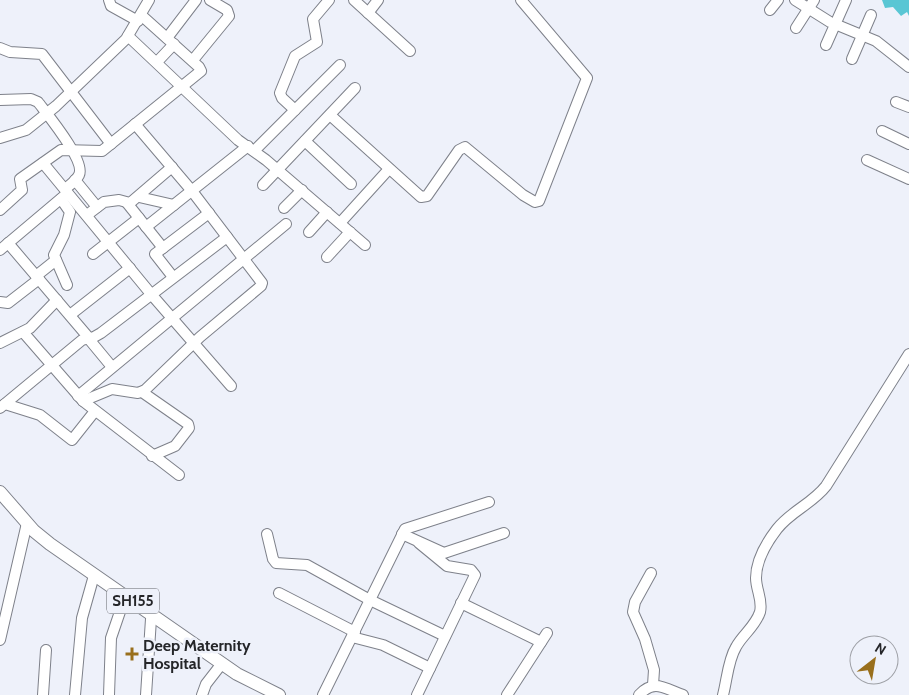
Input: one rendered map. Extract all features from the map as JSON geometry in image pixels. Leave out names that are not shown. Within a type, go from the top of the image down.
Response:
[{"type":"main road","name":"SH155","points":[[0,492],[39,542],[247,684],[270,695]]},
{"type":"main road","name":"SH155","points":[[0,501],[50,544],[237,674],[279,695]]},
{"type":"street","points":[[0,210],[22,190],[20,179],[61,150],[98,152],[111,144],[201,71],[193,60],[171,41],[140,18],[110,4],[109,0]]},
{"type":"street","points":[[0,138],[26,130],[47,114],[128,36],[140,18],[148,0]]},
{"type":"street","points":[[156,62],[196,0]]},
{"type":"street","points":[[193,60],[230,16],[227,10],[212,0]]},
{"type":"street","points":[[295,110],[282,98],[280,92],[295,56],[317,42],[313,19],[329,0]]},
{"type":"street","points":[[354,0],[410,52]]},
{"type":"street","points":[[368,13],[378,0]]},
{"type":"street","points":[[330,115],[416,194],[424,197],[459,150],[466,147],[523,195],[535,202],[539,201],[587,78],[522,0]]},
{"type":"street","points":[[770,10],[778,0]]},
{"type":"street","points":[[795,0],[811,4],[836,24],[880,44],[909,67]]},
{"type":"street","points":[[826,45],[846,0]]},
{"type":"street","points":[[796,28],[811,4]]},
{"type":"street","points":[[852,59],[871,15]]},
{"type":"street","points":[[128,36],[251,148],[365,244]]},
{"type":"street","points":[[0,48],[10,52],[42,54],[111,144]]},
{"type":"street","points":[[146,227],[251,148],[295,110],[340,65]]},
{"type":"street","points":[[264,185],[356,88]]},
{"type":"street","points":[[0,100],[35,99],[72,150],[80,171],[65,194],[0,250]]},
{"type":"street","points":[[896,102],[909,107]]},
{"type":"street","points":[[135,124],[192,191],[262,283],[261,286],[193,344],[142,392]]},
{"type":"street","points":[[882,132],[909,144]]},
{"type":"street","points":[[305,141],[351,184]]},
{"type":"street","points":[[868,160],[909,178]]},
{"type":"street","points":[[43,163],[65,194],[86,214],[171,318],[231,386]]},
{"type":"street","points":[[128,203],[138,197],[172,167]]},
{"type":"street","points":[[340,224],[389,169]]},
{"type":"street","points":[[75,180],[97,207]]},
{"type":"street","points":[[284,208],[302,190]]},
{"type":"street","points":[[65,194],[70,212],[64,235],[55,250],[56,260],[67,285]]},
{"type":"street","points":[[138,197],[174,205]]},
{"type":"street","points":[[86,214],[104,202],[119,200],[128,203],[163,248]]},
{"type":"street","points":[[309,232],[326,212]]},
{"type":"street","points":[[172,277],[156,256],[163,248],[209,213]]},
{"type":"street","points":[[93,254],[139,218]]},
{"type":"street","points":[[81,399],[112,367],[286,224]]},
{"type":"street","points":[[327,257],[350,232]]},
{"type":"street","points":[[2,406],[82,340],[101,332],[227,237]]},
{"type":"street","points":[[8,243],[112,367]]},
{"type":"street","points":[[0,302],[8,303],[56,260]]},
{"type":"street","points":[[70,315],[130,268]]},
{"type":"street","points":[[0,343],[23,332],[57,300]]},
{"type":"street","points":[[23,332],[81,399],[179,476]]},
{"type":"street","points":[[723,695],[735,649],[752,628],[760,609],[761,598],[756,578],[760,557],[785,519],[818,496],[826,486],[909,354]]},
{"type":"street","points":[[81,399],[112,389],[142,392],[188,424],[189,428],[175,446],[152,456]]},
{"type":"street","points":[[2,406],[40,416],[72,440],[95,411]]},
{"type":"street","points":[[323,695],[402,534],[409,527],[489,502]]},
{"type":"street","points":[[0,640],[27,525]]},
{"type":"street","points":[[402,534],[444,553],[504,532]]},
{"type":"street","points":[[267,534],[273,559],[276,563],[307,565],[370,600],[445,636]]},
{"type":"street","points":[[417,695],[475,575],[474,572],[447,566],[419,543]]},
{"type":"street","points":[[651,573],[635,602],[633,612],[645,639],[654,670],[653,685]]},
{"type":"street","points":[[76,695],[82,618],[93,579]]},
{"type":"street","points":[[279,593],[353,634],[383,645],[430,668]]},
{"type":"street","points":[[109,695],[111,638],[124,600]]},
{"type":"street","points":[[461,603],[541,642]]},
{"type":"street","points":[[146,695],[151,619]]},
{"type":"street","points":[[508,695],[547,633]]},
{"type":"street","points":[[43,695],[46,650]]},
{"type":"street","points":[[202,695],[206,684],[220,666]]},
{"type":"street","points":[[639,695],[645,688],[653,685],[683,695]]},
{"type":"water","points":[[882,0],[909,0],[909,16],[907,12],[901,16],[893,7],[885,8]]},
{"type":"place","name":"Deep Maternity Hospital","points":[[132,654]]}]
